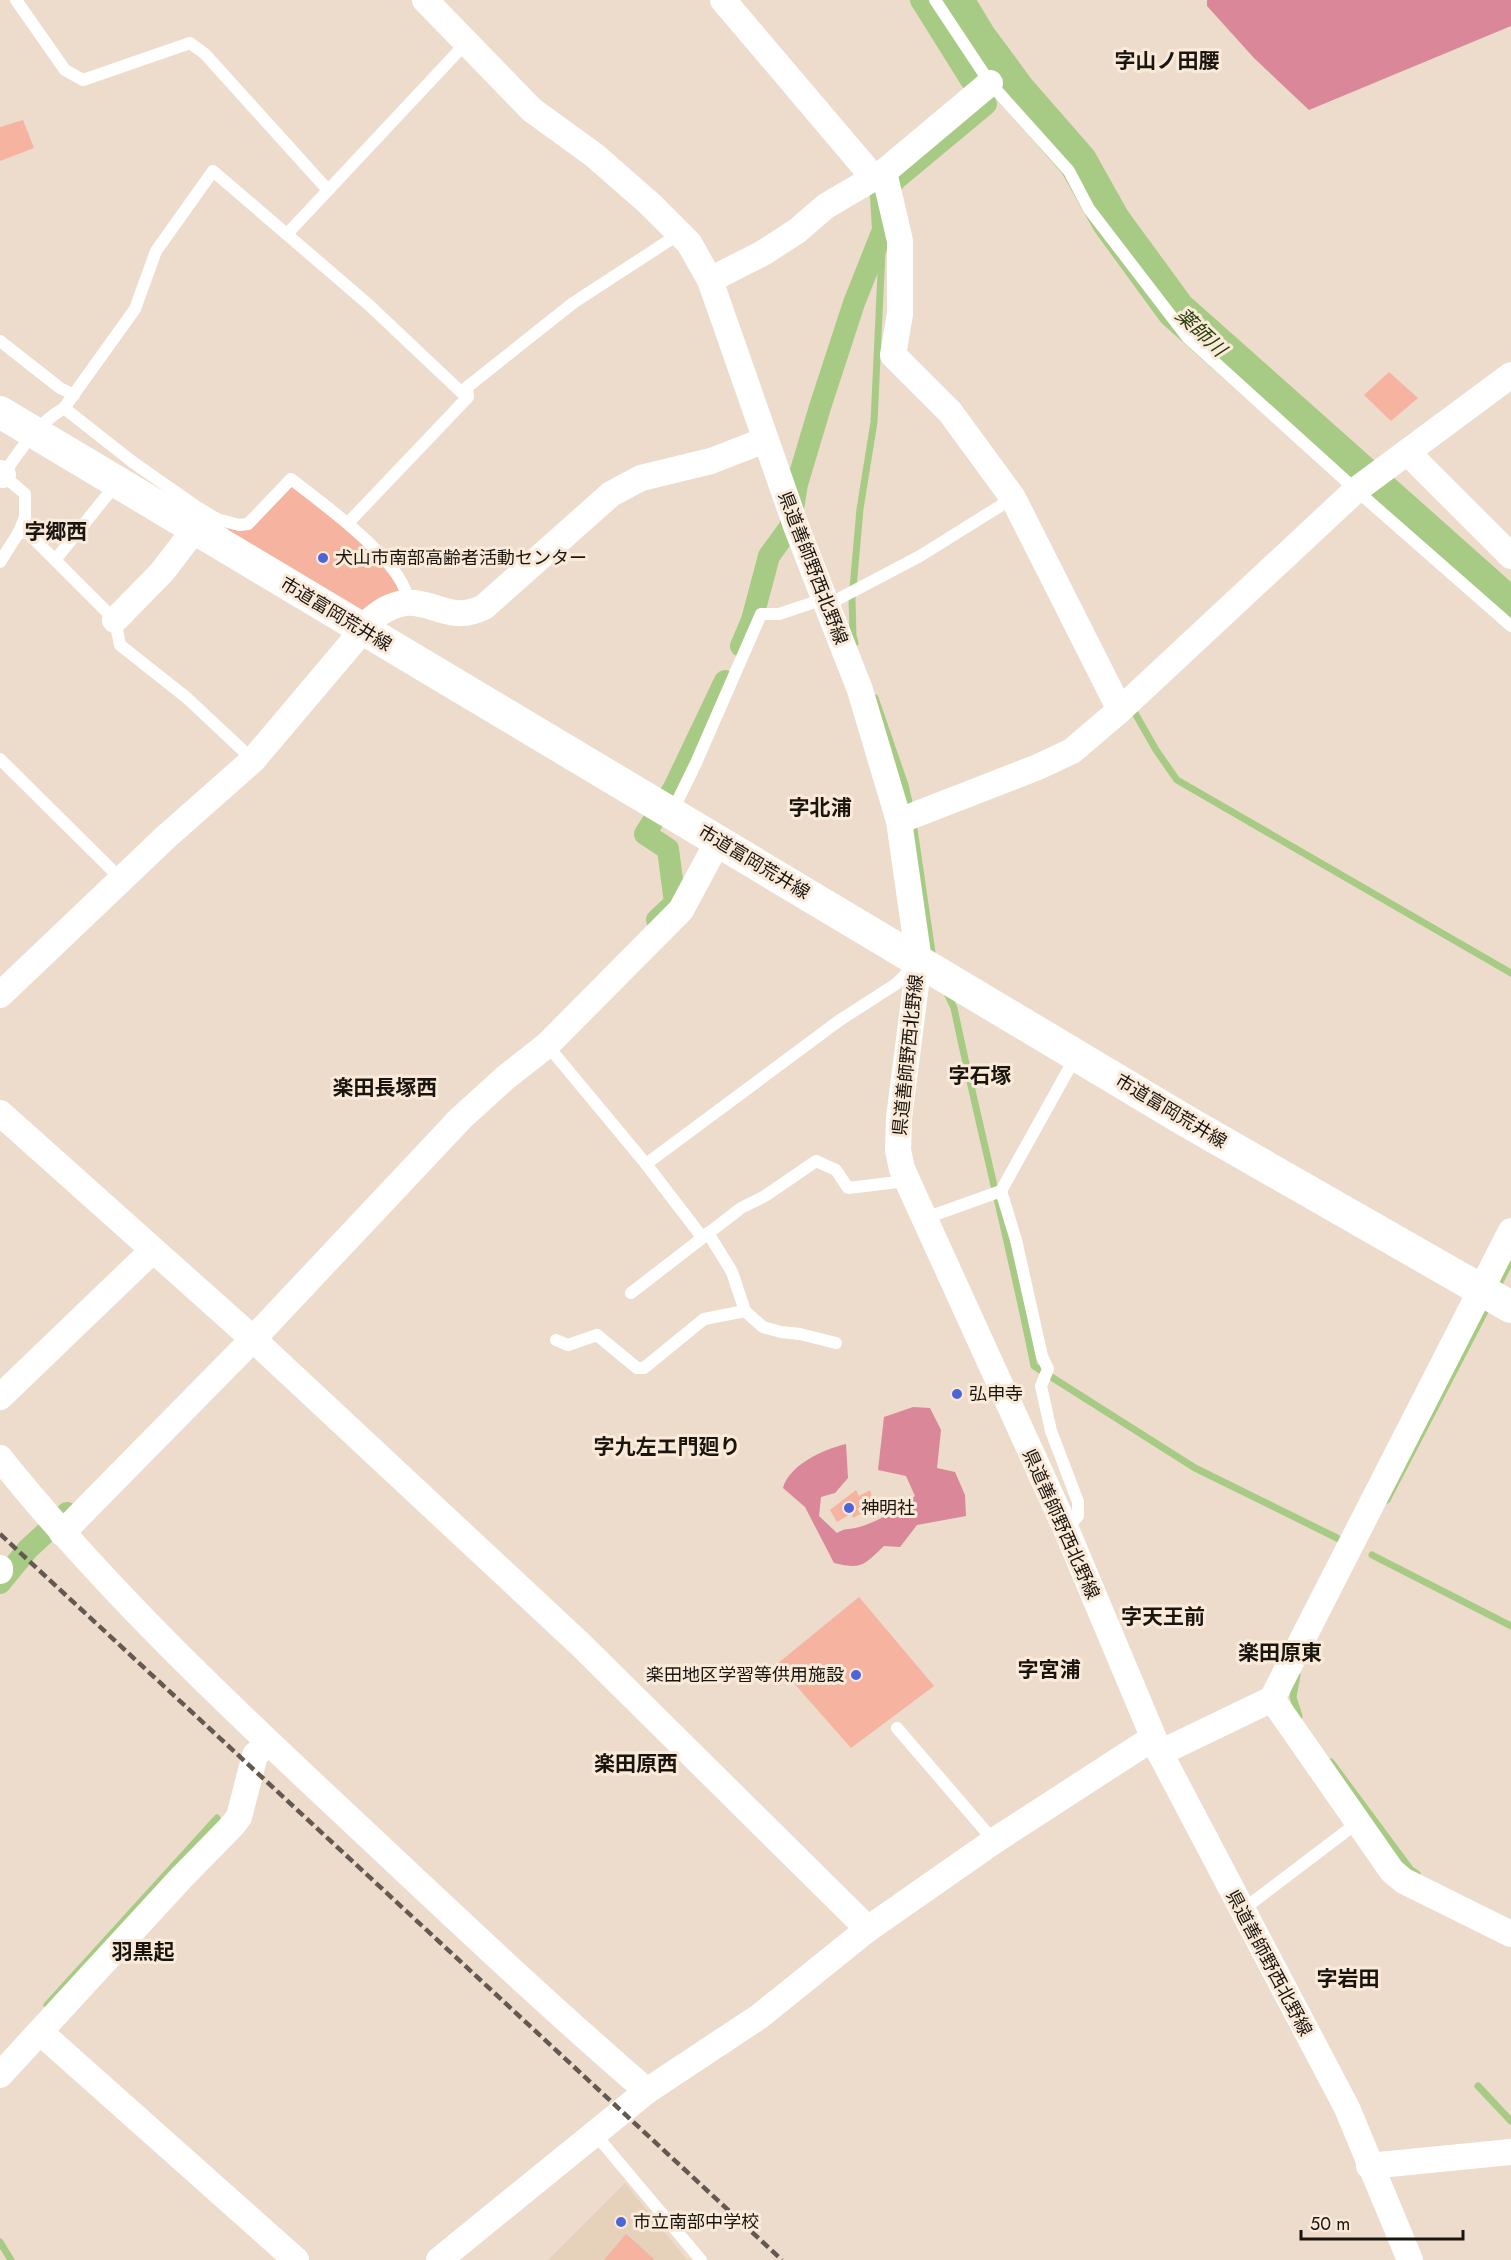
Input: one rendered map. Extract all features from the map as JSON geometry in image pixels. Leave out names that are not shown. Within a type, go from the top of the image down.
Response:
[{"type":"street","name":"県道善師野西北野線","points":[[425,0],[532,110],[594,155],[650,204],[688,243],[710,280],[796,526],[910,818],[919,961],[899,1118],[898,1150],[906,1181],[1066,1529],[1157,1746],[1347,2108],[1369,2166],[1410,2260]]},
{"type":"street","points":[[723,0],[883,181],[900,241],[900,314],[893,355],[950,412],[1013,498],[1129,702]]},
{"type":"street","points":[[710,280],[763,253],[796,231],[826,206],[883,181],[990,83]]},
{"type":"street","points":[[910,818],[1072,751],[1129,702],[1356,490],[1407,452],[1506,385]]},
{"type":"street","name":"市道富岡荒井線","points":[[0,412],[1077,1055],[1498,1300]]},
{"type":"street","points":[[0,995],[121,879],[253,760],[373,618],[385,609],[408,602],[421,603],[455,614],[469,615],[484,607],[611,494],[642,478],[711,461],[765,440]]},
{"type":"street","points":[[1407,452],[1511,556]]},
{"type":"street","points":[[115,620],[162,572],[195,529]]},
{"type":"street","points":[[56,1526],[245,1333],[461,1118],[505,1078],[547,1045],[681,910],[718,841]]},
{"type":"street","points":[[0,1113],[60,1164],[152,1251],[245,1333],[581,1645],[868,1929]]},
{"type":"street","points":[[439,2260],[647,2091],[760,2016],[868,1929],[994,1841],[1157,1746],[1272,1699],[1498,1300],[1511,1231]]},
{"type":"street","points":[[0,1397],[152,1251]]},
{"type":"street","points":[[0,1458],[56,1526],[269,1743],[572,2027],[647,2091]]},
{"type":"street","points":[[1272,1699],[1392,1871],[1404,1881],[1511,1934]]},
{"type":"street","points":[[0,2075],[182,1877],[232,1826],[242,1806],[255,1755],[269,1743]]},
{"type":"street","points":[[40,2032],[296,2260]]},
{"type":"street","points":[[1369,2166],[1511,2152]]},
{"type":"lane","points":[[16,0],[65,70],[83,81],[190,43],[205,54],[327,189]]},
{"type":"lane","points":[[935,0],[990,83],[1069,171],[1089,209],[1151,293],[1188,338],[1511,626]]},
{"type":"lane","points":[[288,233],[467,42]]},
{"type":"lane","points":[[0,562],[26,517],[25,494],[2,474],[33,432],[47,418],[64,408],[135,309],[156,251],[213,171],[288,233],[461,392],[573,303],[679,234]]},
{"type":"lane","points":[[0,341],[60,388],[74,395]]},
{"type":"lane","points":[[348,523],[468,397],[467,387]]},
{"type":"lane","points":[[64,408],[134,463],[217,519],[239,525],[248,524],[291,479],[348,523],[397,574],[408,591],[408,602]]},
{"type":"lane","points":[[55,560],[118,482]]},
{"type":"lane","points":[[665,808],[701,753],[761,614],[779,614],[826,602],[920,556],[1013,498]]},
{"type":"lane","points":[[19,532],[28,534],[115,620],[120,645],[187,698],[253,760]]},
{"type":"lane","points":[[0,759],[121,879]]},
{"type":"lane","points":[[646,1164],[840,1020],[896,984],[919,961]]},
{"type":"lane","points":[[547,1045],[705,1235],[732,1272],[745,1311],[763,1327],[836,1343]]},
{"type":"lane","points":[[923,1219],[1001,1191],[1077,1055]]},
{"type":"lane","points":[[631,1293],[741,1208],[765,1196],[816,1161],[836,1170],[848,1188],[906,1181]]},
{"type":"lane","points":[[1001,1191],[1016,1240],[1042,1356],[1048,1369],[1041,1386],[1051,1431],[1078,1502],[1078,1516],[1066,1529]]},
{"type":"lane","points":[[556,1340],[568,1345],[597,1335],[637,1368],[644,1368],[705,1319],[745,1311]]},
{"type":"lane","points":[[897,1728],[994,1841]]},
{"type":"lane","points":[[1242,1911],[1357,1823]]},
{"type":"lane","points":[[595,2134],[702,2260]]},
{"type":"shaded area","points":[[1207,0],[1511,0],[1511,26],[1309,110],[1254,58],[1207,6]]},
{"type":"shaded area","points":[[913,1407],[930,1408],[941,1430],[937,1468],[955,1472],[965,1495],[966,1516],[917,1525],[900,1547],[884,1546],[867,1562],[857,1566],[834,1563],[805,1507],[783,1488],[787,1480],[792,1472],[808,1459],[846,1444],[848,1478],[835,1493],[821,1497],[819,1516],[837,1533],[866,1525],[888,1514],[915,1496],[906,1476],[878,1470],[884,1417]]},
{"type":"shaded area","name":"市立南部中学校","points":[[625,2183],[687,2260],[548,2260]]},
{"type":"building","points":[[23,120],[34,148],[0,161],[0,127]]},
{"type":"building","points":[[1389,372],[1418,398],[1391,421],[1364,395]]},
{"type":"building","name":"犬山市南部高齢者活動センター","points":[[291,482],[345,523],[395,576],[399,594],[390,593],[378,598],[358,617],[227,531],[229,527],[239,528]]},
{"type":"building","name":"神明社","points":[[856,1490],[859,1496],[870,1490],[873,1501],[863,1506],[866,1511],[853,1518],[852,1513],[837,1522],[830,1510]]},
{"type":"building","name":"楽田地区学習等供用施設","points":[[859,1597],[934,1686],[851,1748],[777,1664]]},
{"type":"building","points":[[626,2234],[654,2259],[604,2260]]},
{"type":"waterway","points":[[741,646],[752,620],[769,556],[790,527],[797,484],[820,407],[854,303],[883,230],[881,196],[897,178],[986,104],[921,0]]},
{"type":"waterway","name":"薬師川","points":[[954,0],[977,38],[1016,91],[1078,162],[1111,221],[1176,310],[1511,608]]},
{"type":"waterway","points":[[855,643],[852,599],[860,509],[874,422],[883,230]]},
{"type":"waterway","points":[[657,920],[675,903],[668,849],[645,834],[674,788],[725,681]]},
{"type":"waterway","points":[[875,698],[905,785],[911,811]]},
{"type":"waterway","points":[[1131,706],[1156,750],[1177,780],[1511,973]]},
{"type":"waterway","points":[[913,822],[933,959]]},
{"type":"waterway","points":[[946,991],[954,1008],[1034,1366],[1195,1468],[1337,1538]]},
{"type":"waterway","points":[[1496,1290],[1511,1260]]},
{"type":"waterway","points":[[1387,1500],[1490,1302]]},
{"type":"waterway","points":[[0,1583],[28,1549],[67,1513]]},
{"type":"waterway","points":[[1372,1555],[1511,1626]]},
{"type":"waterway","points":[[1297,1675],[1293,1697],[1299,1716]]},
{"type":"waterway","points":[[1331,1762],[1411,1870],[1417,1874]]},
{"type":"waterway","points":[[47,2005],[217,1818]]},
{"type":"waterway","points":[[1478,2086],[1511,2121]]},
{"type":"waterway","points":[[0,2242],[11,2260]]},
{"type":"railway","points":[[0,1534],[782,2260]]},
{"type":"place","name":"犬山市南部高齢者活動センター","points":[[323,558]]},
{"type":"place","name":"弘申寺","points":[[957,1394]]},
{"type":"place","name":"神明社","points":[[849,1508]]},
{"type":"place","name":"楽田地区学習等供用施設","points":[[856,1675]]},
{"type":"place","name":"市立南部中学校","points":[[621,2222]]},
{"type":"district","name":"字山ノ田腰","points":[[1167,61]]},
{"type":"district","name":"字郷西","points":[[56,532]]},
{"type":"district","name":"字北浦","points":[[820,808]]},
{"type":"district","name":"字石塚","points":[[980,1076]]},
{"type":"district","name":"楽田長塚西","points":[[385,1088]]},
{"type":"district","name":"字九左エ門廻り","points":[[667,1447]]},
{"type":"district","name":"字天王前","points":[[1163,1617]]},
{"type":"district","name":"楽田原東","points":[[1280,1653]]},
{"type":"district","name":"字宮浦","points":[[1049,1670]]},
{"type":"district","name":"楽田原西","points":[[636,1764]]},
{"type":"district","name":"羽黒起","points":[[143,1952]]},
{"type":"district","name":"字岩田","points":[[1348,1979]]}]
